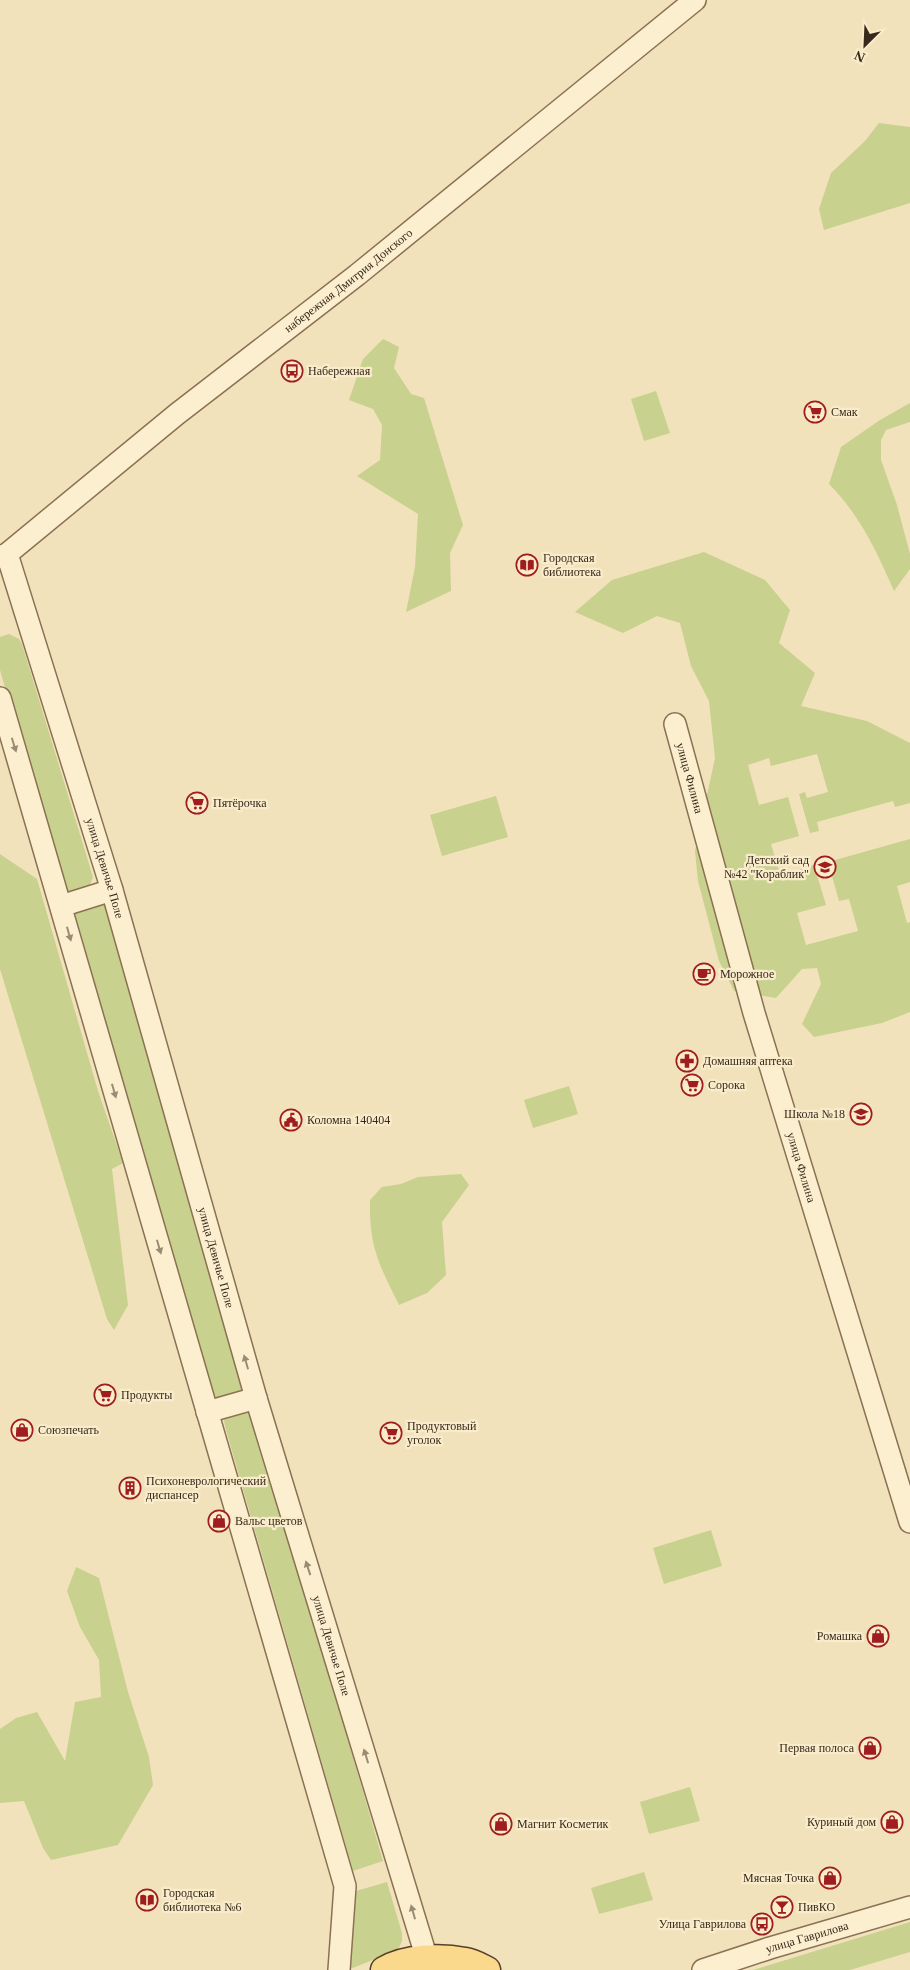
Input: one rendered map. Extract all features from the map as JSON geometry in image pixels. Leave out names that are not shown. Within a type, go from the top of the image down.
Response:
[{"type":"main road","points":[[384,1970],[393,1964],[427,1959],[467,1961],[487,1970]]},
{"type":"street","name":"набережная Дмитрия Донского","points":[[3,556],[177,414],[357,274],[695,0]]},
{"type":"street","name":"улица Девичье Поле","points":[[3,556],[112,890],[256,1398],[427,1959]]},
{"type":"street","points":[[0,698],[345,1886],[339,1970]]},
{"type":"street","name":"улица Филина","points":[[675,724],[754,1013],[910,1522]]},
{"type":"street","points":[[61,906],[112,890]]},
{"type":"street","points":[[207,1412],[256,1398]]},
{"type":"street","name":"улица Гаврилова","points":[[703,1970],[770,1948],[910,1907]]},
{"type":"green space","points":[[879,123],[910,127],[910,203],[824,230],[819,209],[831,173],[865,141]]},
{"type":"green space","points":[[383,339],[399,347],[394,368],[411,394],[424,398],[463,525],[450,553],[451,591],[406,612],[415,567],[418,514],[357,476],[380,460],[382,425],[373,409],[349,400],[363,359]]},
{"type":"green space","points":[[656,391],[670,433],[644,441],[631,399]]},
{"type":"green space","points":[[910,403],[910,422],[886,430],[881,440],[881,460],[897,505],[910,554],[910,569],[894,591],[867,534],[850,508],[829,484],[841,447],[880,420]]},
{"type":"green space","points":[[704,552],[765,580],[790,610],[779,643],[815,673],[801,706],[867,721],[910,743],[910,803],[895,807],[893,801],[817,822],[819,831],[810,833],[799,794],[805,792],[807,798],[828,792],[817,754],[771,766],[769,758],[748,765],[759,805],[788,797],[799,836],[771,844],[782,881],[802,876],[800,869],[814,865],[826,905],[797,913],[806,945],[858,931],[849,899],[839,901],[828,862],[910,839],[910,882],[897,886],[907,923],[910,922],[910,1012],[882,1023],[814,1037],[802,1024],[821,984],[817,968],[802,969],[776,998],[734,991],[719,961],[698,881],[695,851],[715,758],[709,701],[691,666],[680,623],[657,616],[623,633],[575,612],[612,580]]},
{"type":"green space","points":[[9,634],[19,639],[22,644],[93,877],[89,887],[70,893],[62,888],[0,670],[0,637]]},
{"type":"green space","points":[[496,796],[508,837],[442,856],[430,815]]},
{"type":"green space","points":[[0,854],[37,879],[98,1091],[123,1163],[112,1169],[128,1305],[114,1330],[107,1319],[0,969]]},
{"type":"green space","points":[[104,901],[244,1386],[240,1395],[222,1401],[216,1398],[211,1389],[75,914],[76,908]]},
{"type":"green space","points":[[569,1086],[578,1114],[533,1128],[524,1100]]},
{"type":"green space","points":[[461,1174],[469,1185],[442,1222],[446,1275],[427,1293],[399,1305],[386,1278],[373,1243],[370,1200],[382,1187],[401,1184],[418,1177]]},
{"type":"green space","points":[[250,1410],[255,1417],[383,1861],[353,1871],[226,1430],[224,1421],[226,1412]]},
{"type":"green space","points":[[711,1530],[722,1566],[664,1584],[653,1548]]},
{"type":"green space","points":[[76,1567],[99,1578],[128,1692],[149,1757],[153,1785],[118,1845],[51,1860],[43,1848],[24,1801],[0,1803],[0,1729],[16,1718],[37,1712],[65,1761],[75,1702],[101,1697],[99,1660],[80,1627],[67,1591]]},
{"type":"green space","points":[[690,1787],[700,1821],[649,1834],[640,1802]]},
{"type":"green space","points":[[644,1872],[653,1900],[599,1914],[591,1888]]},
{"type":"green space","points":[[387,1882],[402,1933],[402,1941],[398,1950],[350,1969],[349,1947],[356,1891]]},
{"type":"green space","points":[[910,1922],[910,1952],[850,1970],[753,1970]]},
{"type":"place","name":"Набережная","points":[[292,371]]},
{"type":"place","name":"Смак","points":[[815,412]]},
{"type":"place","name":"Городская библиотека","points":[[527,565]]},
{"type":"place","name":"Пятёрочка","points":[[197,803]]},
{"type":"place","name":"Детский сад №42 \"Кораблик\"","points":[[825,867]]},
{"type":"place","name":"Морожное","points":[[704,974]]},
{"type":"place","name":"Домашняя аптека","points":[[687,1061]]},
{"type":"place","name":"Сорока","points":[[692,1085]]},
{"type":"place","name":"Школа №18","points":[[861,1114]]},
{"type":"place","name":"Коломна 140404","points":[[291,1120]]},
{"type":"place","name":"Продукты","points":[[105,1395]]},
{"type":"place","name":"Союзпечать","points":[[22,1430]]},
{"type":"place","name":"Продуктовый уголок","points":[[391,1433]]},
{"type":"place","name":"Психоневрологический диспансер","points":[[130,1488]]},
{"type":"place","name":"Вальс цветов","points":[[219,1521]]},
{"type":"place","name":"Ромашка","points":[[878,1636]]},
{"type":"place","name":"Первая полоса","points":[[870,1748]]},
{"type":"place","name":"Куриный дом","points":[[892,1822]]},
{"type":"place","name":"Магнит Косметик","points":[[501,1824]]},
{"type":"place","name":"Мясная Точка","points":[[830,1878]]},
{"type":"place","name":"Городская библиотека №6","points":[[147,1900]]},
{"type":"place","name":"ПивКО","points":[[782,1907]]},
{"type":"place","name":"Улица Гаврилова","points":[[762,1924]]}]
